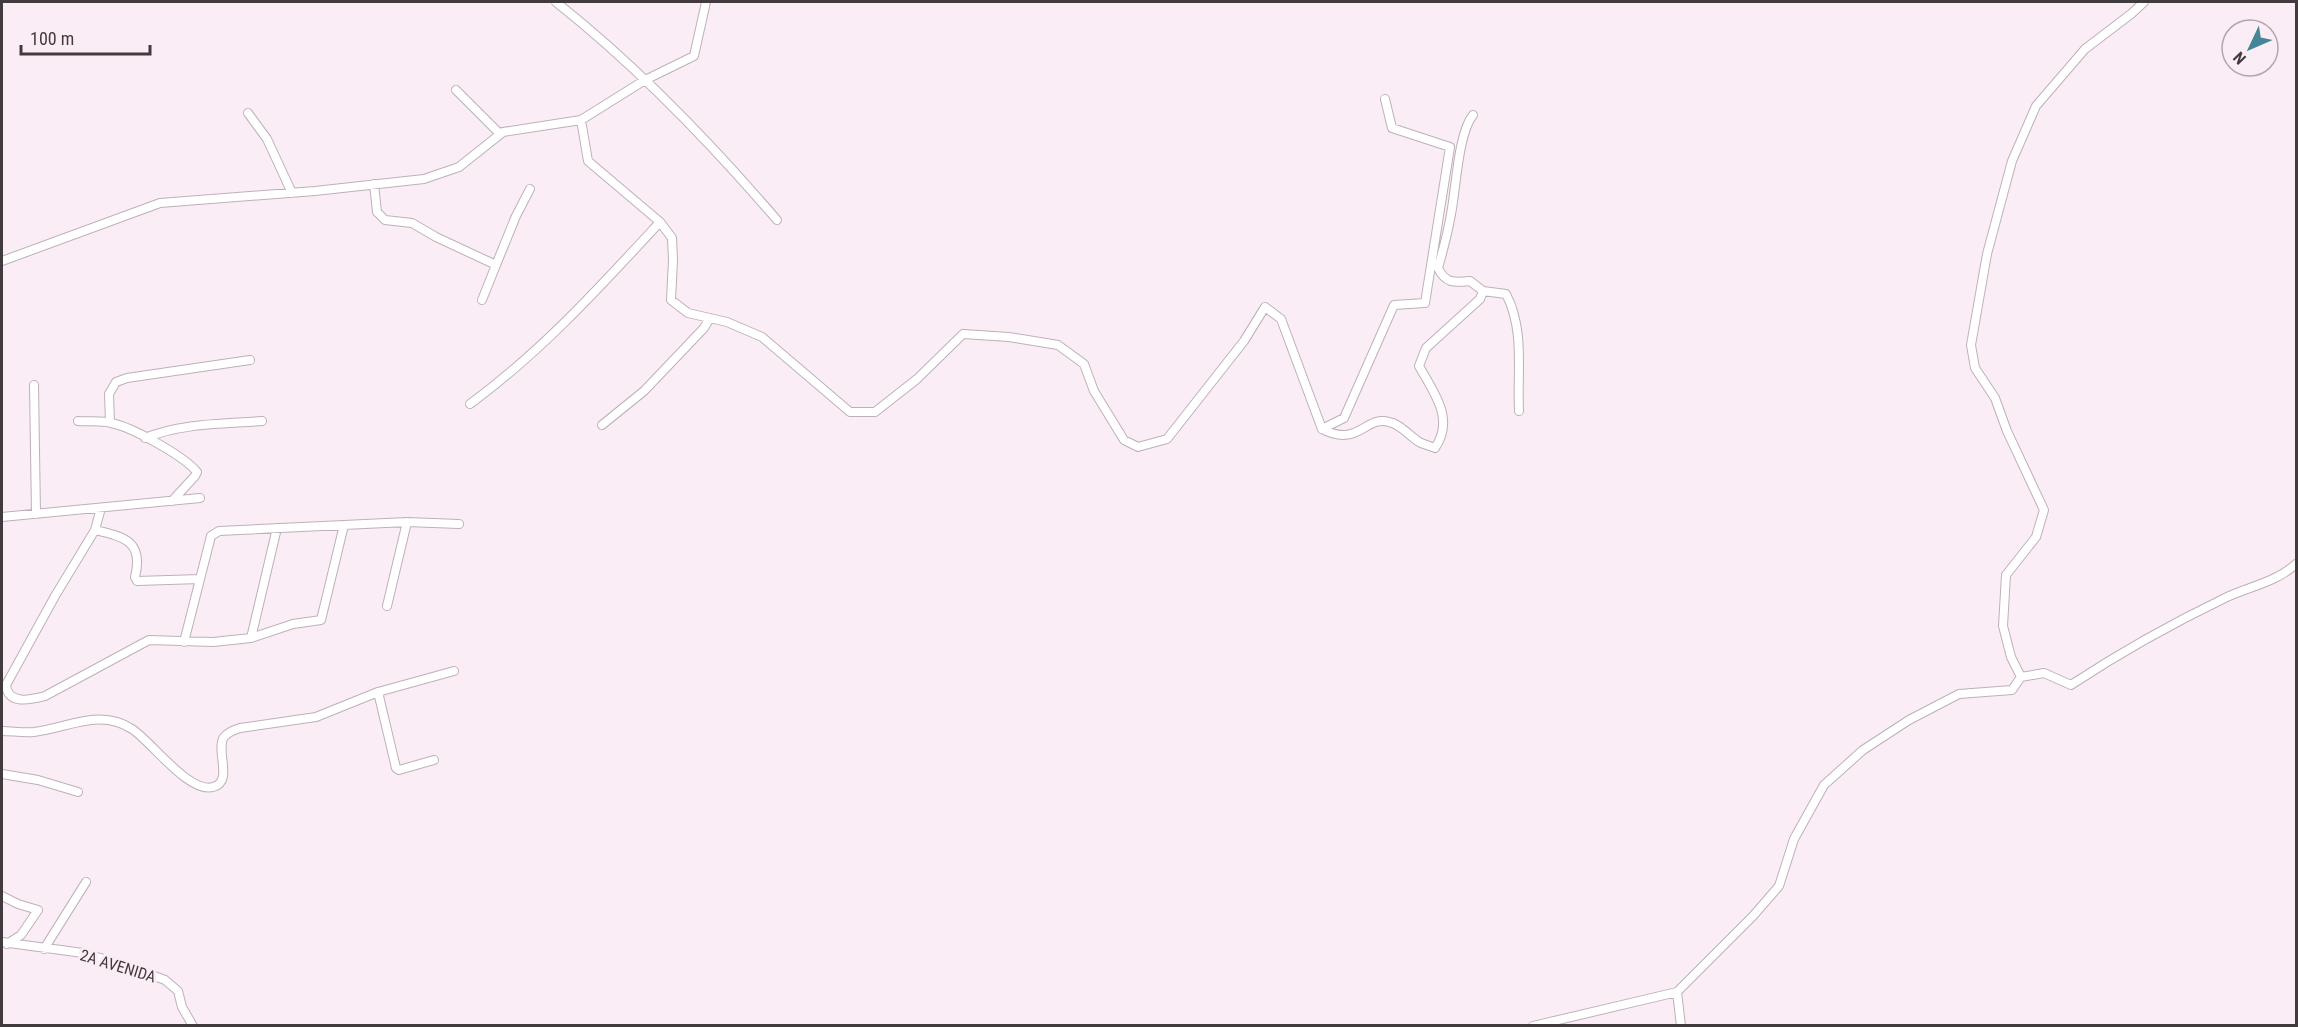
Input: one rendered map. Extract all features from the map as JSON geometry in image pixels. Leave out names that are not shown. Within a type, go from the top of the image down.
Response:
[{"type":"street","points":[[556,2],[645,80],[725,159],[777,220]]},
{"type":"street","points":[[2,261],[160,203],[292,193],[424,179],[459,167],[499,133],[581,120],[645,80],[694,56],[706,2]]},
{"type":"street","points":[[2021,677],[2011,657],[2003,626],[2006,575],[2036,537],[2044,510],[2007,431],[1995,398],[1975,368],[1971,345],[1987,254],[2012,161],[2036,106],[2085,48],[2144,2]]},
{"type":"street","points":[[456,90],[499,133]]},
{"type":"street","points":[[1322,429],[1344,418],[1394,305],[1425,303],[1450,147],[1392,128],[1385,99]]},
{"type":"street","points":[[248,113],[267,139],[292,193]]},
{"type":"street","points":[[1473,115],[1469,121],[1459,160],[1447,238],[1438,268],[1442,277],[1452,283],[1470,281],[1483,291],[1506,294],[1514,309],[1518,337],[1519,411]]},
{"type":"street","points":[[581,120],[588,161],[660,222],[672,238],[671,300],[688,313],[727,322],[762,337],[850,412],[875,412],[917,379],[963,334],[1009,337],[1058,345],[1084,363],[1094,391],[1124,440],[1138,447],[1167,439],[1244,340],[1265,307],[1281,319],[1322,429],[1337,436],[1357,433],[1375,423],[1389,422],[1421,443],[1435,448],[1443,436],[1442,408],[1419,366],[1426,348],[1480,299],[1483,291]]},
{"type":"street","points":[[374,184],[377,212],[385,220],[412,223],[496,265]]},
{"type":"street","points":[[482,300],[516,216],[530,189]]},
{"type":"street","points":[[470,404],[528,359],[580,309],[660,222]]},
{"type":"street","points":[[602,425],[644,391],[704,328],[710,318]]},
{"type":"street","points":[[111,422],[109,394],[116,382],[127,378],[250,360]]},
{"type":"street","points":[[34,385],[36,514]]},
{"type":"street","points":[[78,421],[111,422],[175,453],[197,472],[172,501]]},
{"type":"street","points":[[145,438],[162,431],[196,426],[262,421]]},
{"type":"street","points":[[2,517],[200,498]]},
{"type":"street","points":[[101,508],[95,530],[6,685],[6,692],[10,697],[18,700],[32,700],[45,696],[149,640],[213,642],[251,638],[293,624],[321,620],[344,525]]},
{"type":"street","points":[[184,642],[211,536],[219,531],[407,522],[459,524]]},
{"type":"street","points":[[387,606],[407,522]]},
{"type":"street","points":[[251,638],[277,528]]},
{"type":"street","points":[[95,530],[117,535],[133,544],[136,549],[135,577],[138,582],[200,579]]},
{"type":"street","points":[[1533,1026],[1677,992],[1753,916],[1779,886],[1794,839],[1824,785],[1863,750],[1909,720],[1959,694],[2012,690],[2021,677],[2044,673],[2072,685],[2122,652],[2229,596],[2284,575],[2296,564]]},
{"type":"street","points":[[2,731],[34,732],[98,718],[115,721],[132,729],[175,770],[206,788],[214,787],[220,783],[223,775],[221,747],[223,738],[230,732],[240,728],[316,717],[378,692],[453,671]]},
{"type":"street","points":[[378,692],[396,768],[399,770],[434,760]]},
{"type":"street","points":[[2,774],[38,780],[78,792]]},
{"type":"street","points":[[44,948],[86,882]]},
{"type":"street","points":[[2,896],[18,904],[39,910],[21,935],[4,943]]},
{"type":"street","name":"2A AVENIDA","points":[[4,943],[83,953],[165,980],[178,991],[182,1007],[193,1026]]},
{"type":"street","points":[[1677,992],[1681,1026]]}]
